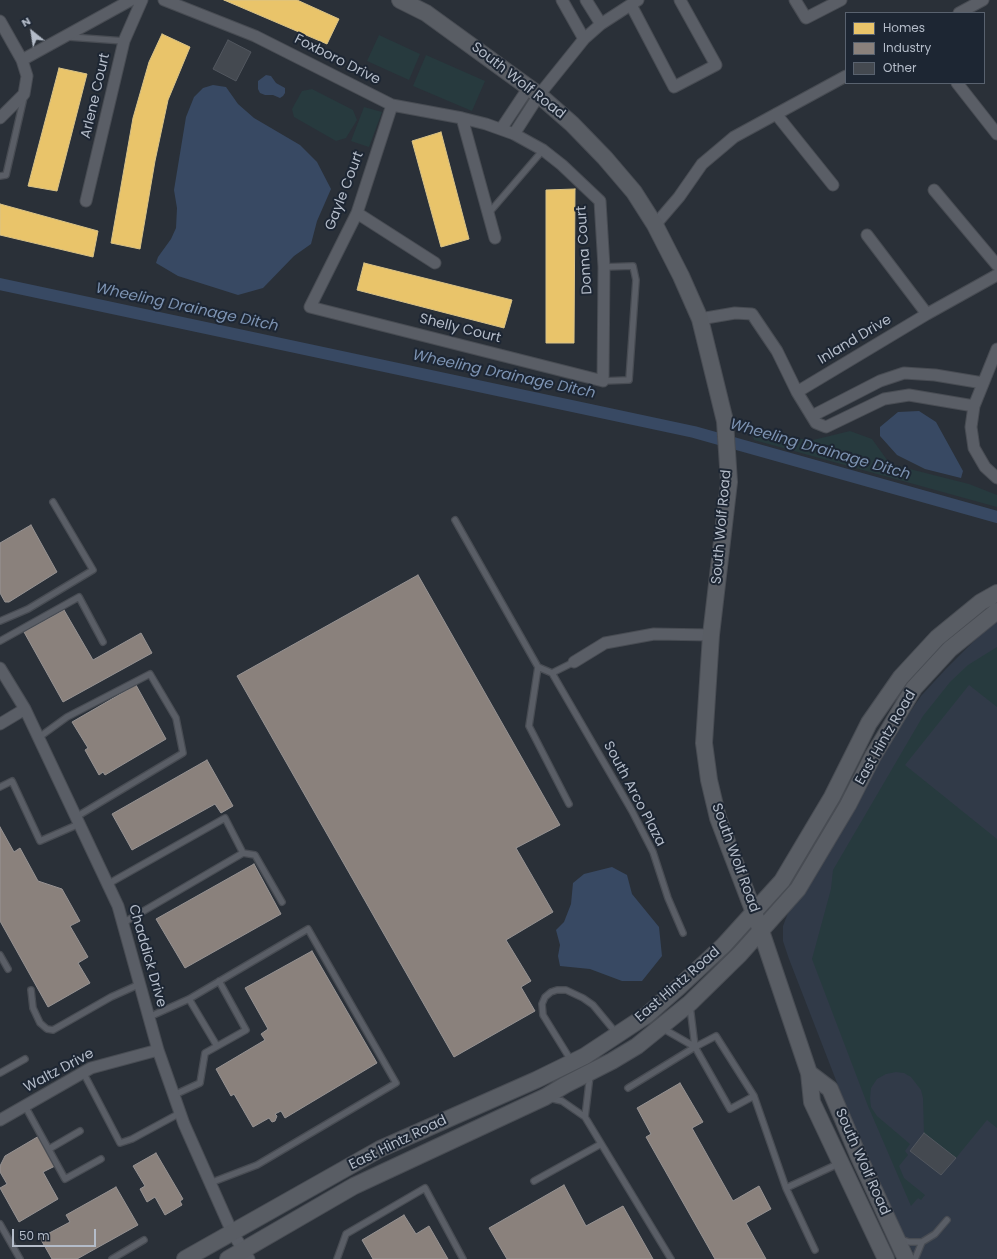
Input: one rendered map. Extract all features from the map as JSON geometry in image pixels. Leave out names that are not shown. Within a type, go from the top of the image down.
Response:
[{"type":"main road","name":"South Wolf Road","points":[[400,0],[426,13],[534,91],[572,124],[605,158],[634,192],[655,225],[681,276],[700,319],[725,420],[729,482],[711,635],[704,743],[709,780],[718,818],[761,931],[809,1073],[812,1102],[886,1259]]},
{"type":"main road","name":"East Hintz Road","points":[[185,1259],[380,1149],[536,1080],[585,1056],[647,1015],[724,945],[782,881],[832,797],[869,723],[901,677],[937,638],[981,602],[997,593]]},
{"type":"main road","name":"East Hintz Road","points":[[228,1259],[246,1254],[354,1186],[545,1097],[565,1084],[637,1046],[690,1003],[740,954],[798,889],[848,805],[873,756],[914,688],[950,649],[997,611]]},
{"type":"main road","name":"South Wolf Road","points":[[809,1073],[830,1089],[858,1155],[906,1259]]},
{"type":"street","points":[[22,60],[131,0]]},
{"type":"street","name":"Arlene Court","points":[[86,201],[124,41],[142,0]]},
{"type":"street","name":"Foxboro Drive","points":[[164,0],[255,36],[392,105],[462,118],[514,134]]},
{"type":"street","points":[[562,0],[584,39]]},
{"type":"street","points":[[586,0],[601,24]]},
{"type":"street","points":[[501,129],[534,91],[584,39],[601,24],[634,2],[674,87],[716,65],[680,0]]},
{"type":"street","points":[[796,0],[806,18],[841,0]]},
{"type":"street","points":[[962,12],[982,0]]},
{"type":"street","points":[[0,21],[22,60],[27,76],[24,94],[0,118]]},
{"type":"street","points":[[655,225],[679,197],[702,164],[734,137],[845,77]]},
{"type":"street","points":[[958,84],[997,134]]},
{"type":"street","points":[[514,134],[534,91]]},
{"type":"street","name":"Gayle Court","points":[[310,308],[356,213],[392,105]]},
{"type":"street","points":[[776,114],[833,185]]},
{"type":"street","points":[[462,118],[495,238]]},
{"type":"street","name":"Donna Court","points":[[514,134],[543,150],[562,165],[600,200],[604,267],[603,381]]},
{"type":"street","points":[[934,190],[997,265]]},
{"type":"street","points":[[356,213],[435,263]]},
{"type":"street","points":[[867,235],[927,314]]},
{"type":"street","name":"Inland Drive","points":[[797,392],[927,314],[997,275]]},
{"type":"street","name":"Shelly Court","points":[[310,308],[603,381]]},
{"type":"street","points":[[700,319],[735,314],[752,314],[777,351],[797,392],[814,420],[826,427],[884,399],[909,395],[974,406]]},
{"type":"street","points":[[997,348],[974,406],[971,427],[974,448],[985,467],[997,478]]},
{"type":"street","points":[[814,420],[880,381],[904,373],[935,375],[983,383]]},
{"type":"street","points":[[574,662],[605,643],[654,634],[711,635]]},
{"type":"street","name":"Chaddick Drive","points":[[0,668],[24,709],[118,906],[158,1050],[180,1112],[232,1232],[246,1254]]},
{"type":"street","points":[[0,724],[24,709]]},
{"type":"street","name":"Waltz Drive","points":[[0,1120],[83,1072],[103,1064],[158,1050]]},
{"type":"lane","points":[[64,36],[124,41]]},
{"type":"lane","points":[[0,176],[6,175],[24,94]]},
{"type":"lane","points":[[488,214],[543,150]]},
{"type":"lane","points":[[603,381],[629,380],[636,280],[633,266],[604,267]]},
{"type":"lane","points":[[0,621],[28,610],[93,570],[53,502]]},
{"type":"lane","points":[[455,520],[538,667],[552,673],[574,662]]},
{"type":"lane","points":[[0,641],[79,597],[103,642]]},
{"type":"lane","points":[[538,667],[529,726],[569,804]]},
{"type":"lane","name":"South Arco Plaza","points":[[552,673],[632,811],[652,852],[668,898],[683,933]]},
{"type":"lane","points":[[0,787],[12,780],[40,841],[77,820],[183,753],[176,718],[150,674],[67,717],[38,738]]},
{"type":"lane","points":[[108,884],[225,818],[243,853]]},
{"type":"lane","points":[[122,923],[243,853],[255,855],[282,902]]},
{"type":"lane","points":[[149,1017],[189,999],[308,929],[396,1083],[257,1165],[210,1183]]},
{"type":"lane","points":[[0,955],[8,969]]},
{"type":"lane","points":[[174,1095],[200,1083],[205,1053],[246,1030],[219,981]]},
{"type":"lane","points":[[31,990],[33,1008],[40,1023],[47,1029],[54,1030],[111,996],[140,984]]},
{"type":"lane","points":[[572,1062],[543,1015],[542,1004],[544,997],[551,992],[566,990],[583,998],[593,1005],[618,1034]]},
{"type":"lane","points":[[189,999],[217,1046]]},
{"type":"lane","points":[[690,1003],[695,1047],[730,1109],[754,1096]]},
{"type":"lane","points":[[660,1027],[695,1047]]},
{"type":"lane","points":[[628,1088],[695,1047],[716,1036],[754,1096],[786,1188],[815,1250]]},
{"type":"lane","points":[[0,1073],[25,1059]]},
{"type":"lane","points":[[585,1117],[591,1071]]},
{"type":"lane","points":[[83,1072],[120,1143],[132,1139],[180,1112]]},
{"type":"lane","points":[[545,1097],[562,1101],[585,1117],[671,1259]]},
{"type":"lane","points":[[25,1106],[65,1179],[101,1159]]},
{"type":"lane","points":[[48,1148],[80,1131]]},
{"type":"lane","points":[[534,1181],[601,1144]]},
{"type":"lane","points":[[786,1188],[840,1163]]},
{"type":"lane","points":[[337,1259],[346,1234],[425,1188],[463,1259]]},
{"type":"lane","points":[[896,1237],[909,1242],[922,1242],[935,1234],[947,1220]]},
{"type":"lane","points":[[0,1224],[20,1259]]},
{"type":"lane","points":[[112,1259],[144,1240]]},
{"type":"lane","points":[[915,1259],[922,1242]]},
{"type":"shaded area","points":[[997,622],[997,1259],[917,1259],[877,1186],[789,959],[783,941],[783,926],[788,913],[817,871],[895,734],[921,696],[979,636]]},
{"type":"green space","points":[[379,35],[420,54],[409,80],[367,61]]},
{"type":"green space","points":[[426,55],[485,81],[472,111],[413,86]]},
{"type":"green space","points":[[312,89],[353,110],[357,120],[346,138],[336,141],[294,117],[292,109],[302,91]]},
{"type":"green space","points":[[364,107],[382,112],[369,147],[351,141]]},
{"type":"green space","points":[[850,431],[872,439],[890,464],[969,484],[997,495],[997,507],[754,440],[752,434],[813,440]]},
{"type":"green space","points":[[997,647],[997,707],[969,685],[905,765],[997,839],[997,1128],[987,1120],[956,1158],[924,1133],[923,1098],[921,1090],[911,1077],[904,1073],[896,1072],[886,1074],[877,1079],[871,1088],[871,1107],[877,1116],[910,1144],[905,1151],[908,1155],[899,1166],[904,1178],[925,1195],[921,1200],[918,1198],[911,1206],[868,1106],[812,959],[831,889],[833,870],[923,716],[950,682],[968,665]]},
{"type":"water","points":[[266,75],[271,76],[276,83],[285,88],[285,93],[283,96],[280,98],[273,95],[265,95],[260,93],[258,89],[258,81]]},
{"type":"water","points":[[213,85],[226,87],[238,104],[254,118],[300,145],[317,162],[331,189],[317,221],[311,244],[294,256],[263,288],[238,295],[178,276],[156,263],[158,257],[171,239],[176,228],[177,208],[174,190],[186,117],[194,97],[203,88]]},
{"type":"water","points":[[919,411],[936,422],[963,471],[961,478],[925,469],[897,455],[880,436],[880,427],[898,412]]},
{"type":"water","points":[[612,867],[627,875],[632,894],[659,927],[662,956],[642,981],[622,981],[590,969],[560,966],[558,956],[560,945],[556,930],[564,922],[571,904],[573,883],[584,874]]},
{"type":"building: Homes","points":[[224,0],[297,0],[339,19],[327,44]]},
{"type":"building: Homes","points":[[162,34],[190,47],[168,100],[155,161],[140,249],[111,243],[133,118],[149,62]]},
{"type":"building: Homes","points":[[59,68],[87,74],[57,191],[28,186]]},
{"type":"building: Homes","points":[[441,132],[469,239],[441,247],[412,141]]},
{"type":"building: Homes","points":[[575,189],[574,343],[546,343],[546,190]]},
{"type":"building: Homes","points":[[0,204],[98,231],[93,257],[0,235]]},
{"type":"building: Homes","points":[[364,263],[512,300],[504,328],[357,290]]},
{"type":"building: Industry","points":[[31,525],[57,572],[9,602],[5,602],[0,593],[0,543]]},
{"type":"building: Industry","points":[[418,575],[560,825],[516,848],[553,912],[506,940],[531,981],[521,987],[535,1011],[454,1057],[237,676]]},
{"type":"building: Industry","points":[[64,610],[93,660],[141,633],[152,653],[63,702],[24,632]]},
{"type":"building: Industry","points":[[136,685],[166,739],[105,775],[103,772],[99,775],[85,750],[88,748],[72,722]]},
{"type":"building: Industry","points":[[207,760],[233,806],[221,813],[215,804],[132,850],[112,814]]},
{"type":"building: Industry","points":[[0,827],[14,852],[20,848],[38,881],[62,889],[80,921],[70,926],[88,957],[78,963],[90,983],[48,1007],[0,921]]},
{"type":"building: Industry","points":[[254,864],[281,914],[185,968],[156,919]]},
{"type":"building: Industry","points":[[312,951],[377,1063],[285,1118],[281,1111],[275,1114],[277,1116],[275,1121],[272,1122],[269,1118],[253,1127],[234,1094],[231,1096],[216,1069],[265,1040],[261,1034],[268,1029],[245,988]]},
{"type":"building: Industry","points":[[680,1083],[703,1122],[692,1128],[733,1201],[759,1186],[771,1209],[746,1223],[766,1259],[715,1259],[646,1137],[651,1134],[637,1108]]},
{"type":"building: Industry","points":[[39,1136],[55,1166],[43,1172],[58,1199],[19,1222],[0,1188],[7,1184],[0,1172],[0,1166],[5,1156]]},
{"type":"building: Industry","points":[[156,1153],[183,1199],[180,1201],[182,1205],[165,1215],[155,1197],[147,1202],[140,1189],[145,1186],[133,1166]]},
{"type":"building: Industry","points":[[564,1185],[586,1226],[623,1206],[653,1259],[507,1259],[489,1228]]},
{"type":"building: Industry","points":[[116,1187],[138,1225],[77,1259],[52,1259],[40,1238],[70,1222],[66,1215]]},
{"type":"building: Industry","points":[[404,1215],[416,1234],[429,1226],[448,1259],[373,1259],[362,1240]]},
{"type":"building: Other","points":[[228,40],[251,52],[236,81],[213,69]]},
{"type":"building: Other","points":[[924,1133],[956,1158],[941,1175],[910,1151]]},
{"type":"waterway","name":"Wheeling Drainage Ditch","points":[[0,284],[694,432],[997,517]]}]
